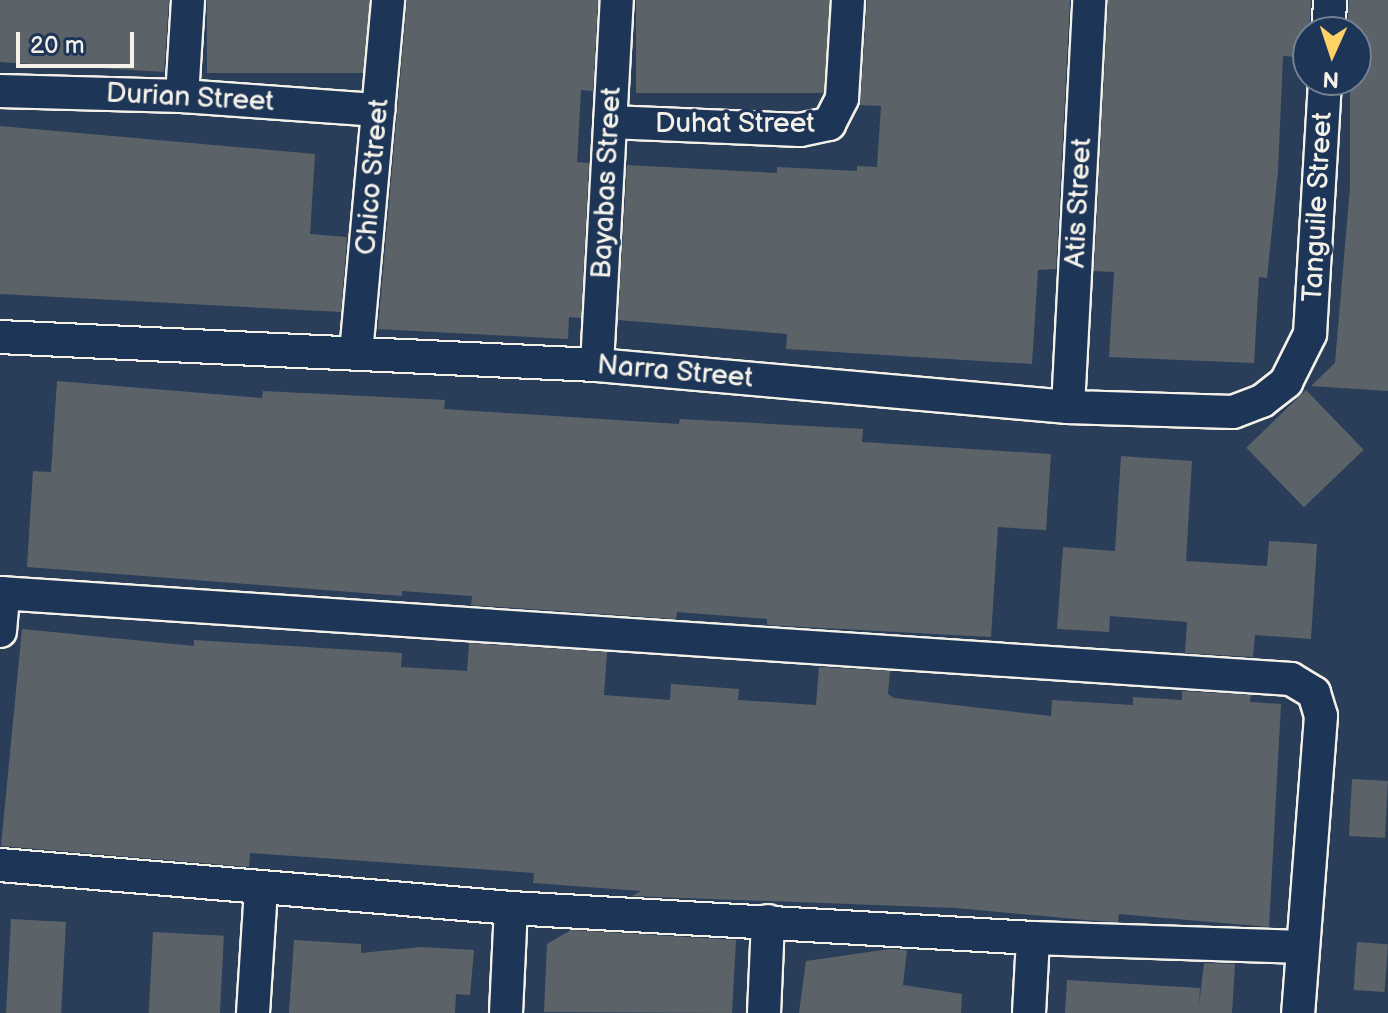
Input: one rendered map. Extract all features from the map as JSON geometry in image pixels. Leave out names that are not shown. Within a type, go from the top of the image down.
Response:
[{"type":"street","points":[[182,96],[188,0]]},
{"type":"street","name":"Chico Street","points":[[356,353],[388,0]]},
{"type":"street","name":"Bayabas Street","points":[[597,365],[617,0]]},
{"type":"street","name":"Duhat Street","points":[[610,122],[800,130],[829,124],[842,98],[848,0]]},
{"type":"street","name":"Atis Street","points":[[1068,407],[1089,0]]},
{"type":"street","name":"Durian Street","points":[[0,91],[182,96],[379,110]]},
{"type":"street","name":"Tanguile Street","points":[[1310,334],[1324,96]]},
{"type":"street","name":"Narra Street","points":[[0,337],[597,365],[1068,407],[1233,412],[1262,401],[1286,382],[1310,334]]},
{"type":"street","points":[[0,631],[2,593],[1291,679],[1314,693],[1321,716],[1298,1013]]},
{"type":"street","points":[[0,865],[511,908],[1033,938],[1302,947]]},
{"type":"street","points":[[253,1013],[261,888]]},
{"type":"street","points":[[506,1013],[511,908]]},
{"type":"street","points":[[764,1013],[768,921]]},
{"type":"street","points":[[1029,1013],[1033,938]]},
{"type":"building","points":[[0,0],[169,0],[164,72],[0,62]]},
{"type":"building","points":[[207,0],[369,0],[369,73],[207,73]]},
{"type":"building","points":[[407,0],[598,0],[593,91],[581,90],[577,162],[589,163],[581,318],[569,317],[568,339],[378,329]]},
{"type":"building","points":[[636,0],[829,0],[829,93],[636,93]]},
{"type":"building","points":[[867,0],[1070,0],[1056,269],[1038,270],[1032,364],[786,349],[787,334],[618,320],[627,165],[777,173],[777,167],[857,171],[857,166],[877,167],[881,106],[860,105]]},
{"type":"building","points":[[1108,0],[1311,0],[1310,16],[1292,16],[1292,57],[1283,56],[1278,171],[1267,278],[1259,277],[1254,363],[1109,357],[1114,272],[1094,271]]},
{"type":"building","points":[[1349,0],[1388,0],[1388,391],[1311,386],[1335,363],[1350,187],[1350,96],[1372,96],[1372,16],[1348,16]]},
{"type":"building","points":[[0,126],[315,154],[310,234],[347,237],[341,312],[0,294]]},
{"type":"building","points":[[57,381],[262,398],[263,391],[445,400],[444,409],[679,424],[680,419],[863,429],[862,442],[1051,454],[1046,530],[998,527],[991,637],[767,625],[767,619],[677,612],[676,619],[471,605],[472,596],[402,591],[402,596],[27,567],[33,471],[51,472]]},
{"type":"building","points":[[1306,390],[1364,450],[1304,507],[1246,448]]},
{"type":"building","points":[[1121,456],[1192,461],[1186,561],[1267,566],[1269,541],[1317,544],[1311,639],[1255,635],[1253,657],[1185,653],[1187,622],[1110,616],[1109,632],[1057,629],[1063,547],[1115,551]]},
{"type":"building","points":[[22,629],[194,646],[194,640],[402,653],[401,667],[467,671],[469,643],[607,652],[604,695],[670,700],[671,684],[739,689],[738,700],[816,705],[819,667],[890,671],[888,694],[894,698],[1051,716],[1052,700],[1133,705],[1133,697],[1182,700],[1182,691],[1251,695],[1250,702],[1281,704],[1269,927],[1119,914],[1118,922],[956,908],[632,896],[641,891],[533,883],[534,873],[250,853],[249,867],[1,846]]},
{"type":"building","points":[[1352,779],[1388,781],[1385,838],[1349,836]]},
{"type":"building","points":[[11,919],[66,922],[61,1013],[6,1013]]},
{"type":"building","points":[[571,930],[736,940],[732,1013],[544,1012],[547,944]]},
{"type":"building","points":[[153,932],[224,936],[220,1013],[149,1013]]},
{"type":"building","points":[[294,940],[361,944],[361,953],[421,947],[474,950],[470,995],[456,994],[455,1013],[289,1013]]},
{"type":"building","points":[[1357,942],[1388,944],[1385,992],[1354,990]]},
{"type":"building","points":[[890,949],[907,950],[903,985],[962,994],[961,1013],[799,1013],[806,961]]},
{"type":"building","points":[[1204,963],[1235,964],[1232,1013],[1065,1013],[1067,980],[1200,988],[1199,1006]]}]
